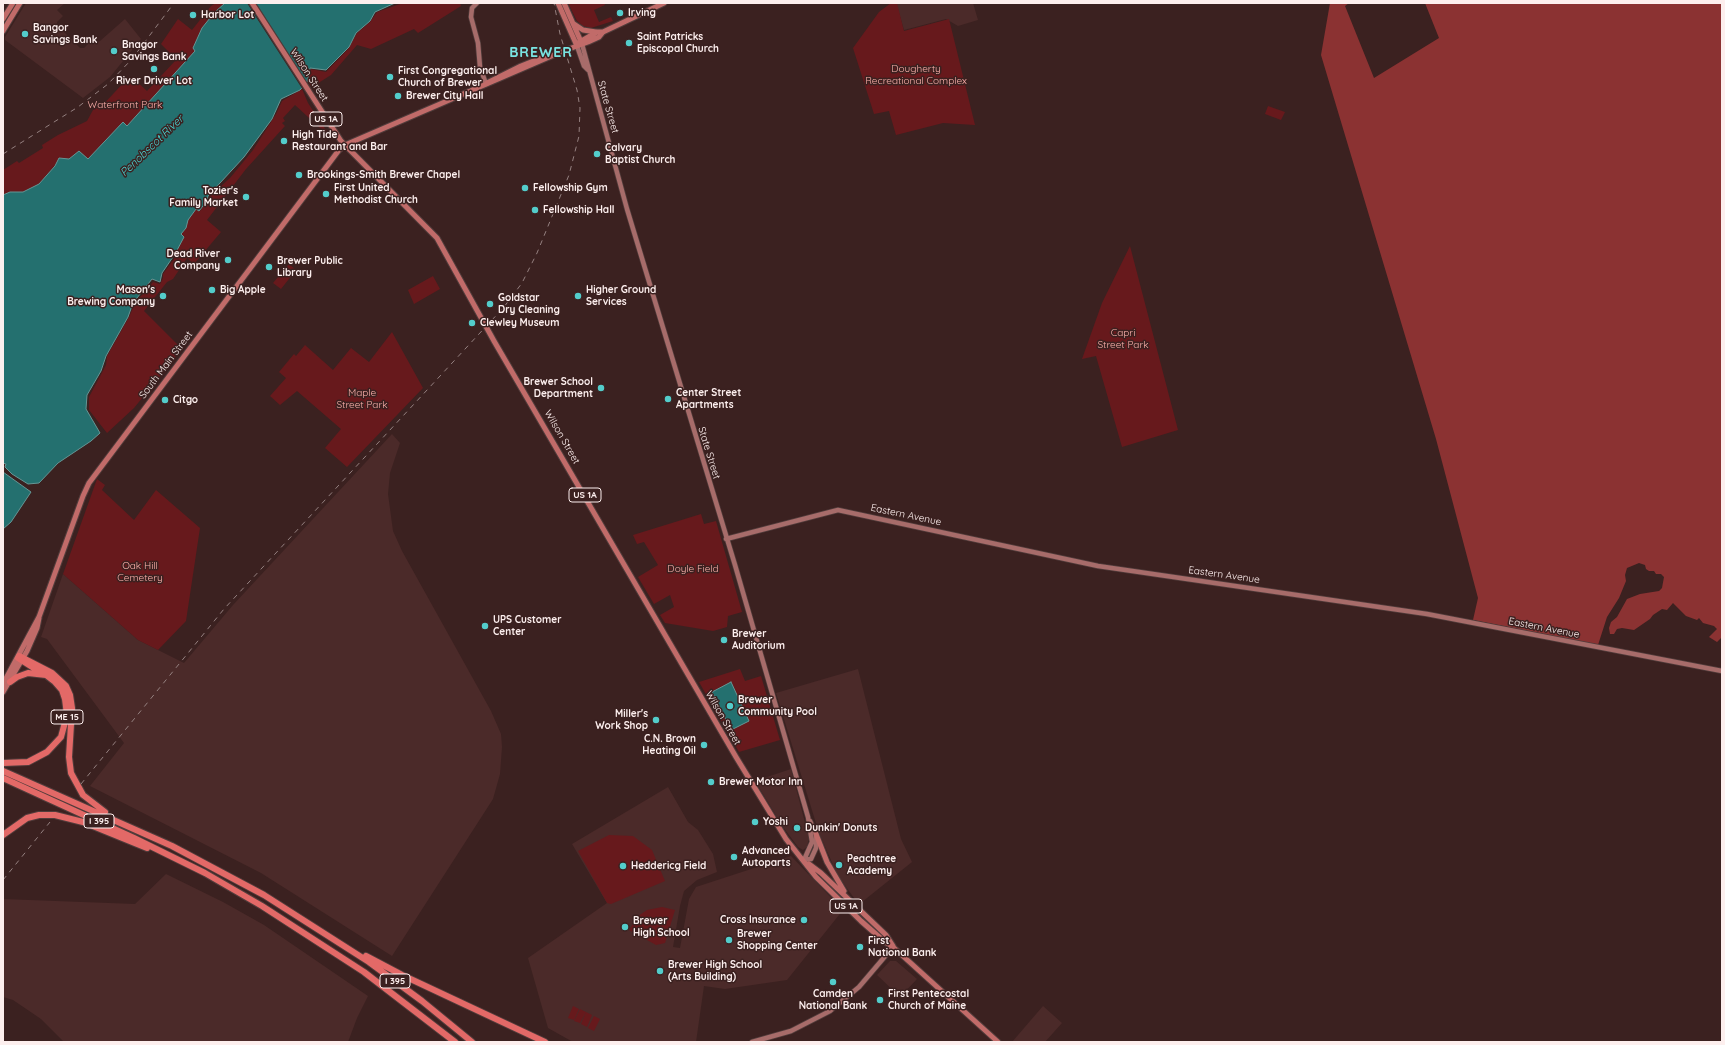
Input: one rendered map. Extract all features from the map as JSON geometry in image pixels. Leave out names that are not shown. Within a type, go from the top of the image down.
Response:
[{"type":"highway","points":[[21,658],[46,675]]},
{"type":"highway","points":[[21,658],[57,676],[69,692],[72,712],[69,761],[76,786],[95,805],[136,829]]},
{"type":"highway","points":[[10,682],[19,676],[28,673],[46,675]]},
{"type":"highway","name":"ME 15","points":[[3,763],[20,763],[40,757],[52,748],[62,734],[67,718],[65,699],[58,684],[46,675]]},
{"type":"highway","name":"I 395","points":[[3,771],[136,829],[236,879],[314,926],[400,985],[472,1042]]},
{"type":"highway","name":"I 395","points":[[3,778],[93,818],[193,867],[262,906],[325,945],[397,996],[455,1042]]},
{"type":"highway","points":[[3,836],[17,824],[31,817],[43,815],[59,816],[94,826],[193,867]]},
{"type":"highway","points":[[314,926],[394,971],[545,1042]]},
{"type":"main road","points":[[3,19],[13,3]]},
{"type":"main road","points":[[3,31],[20,3]]},
{"type":"main road","name":"Wilson Street","points":[[252,3],[345,146],[437,238],[494,341],[600,521],[742,769],[786,839],[816,877],[861,921],[893,947],[998,1042]]},
{"type":"main road","name":"State Street","points":[[558,3],[580,44]]},
{"type":"main road","name":"State Street","points":[[564,3],[574,23],[580,44]]},
{"type":"main road","points":[[345,146],[580,44],[600,32],[664,3]]},
{"type":"main road","points":[[574,23],[583,30],[600,32]]},
{"type":"main road","name":"South Main Street","points":[[3,692],[10,682],[21,658],[38,628],[39,618],[89,483],[298,203],[338,151],[345,146]]},
{"type":"main road","name":"South Main Street","points":[[3,684],[21,658]]},
{"type":"main road","points":[[816,834],[827,862],[848,899]]},
{"type":"main road","name":"Wilson Street","points":[[804,860],[821,873],[886,935],[893,947]]},
{"type":"street","points":[[477,3],[472,8],[471,17],[478,46],[479,64],[486,84]]},
{"type":"street","name":"State Street","points":[[580,44],[584,66],[588,70],[662,327],[808,817],[812,842],[804,860]]},
{"type":"street","name":"Eastern Avenue","points":[[726,539],[838,510],[1098,566],[1427,614],[1722,671]]},
{"type":"street","name":"State Street","points":[[804,860],[811,859],[815,853],[816,834],[808,817]]},
{"type":"street","points":[[752,1042],[792,1032],[830,1011],[863,983],[893,947]]},
{"type":"shaded area","points":[[26,3],[65,3],[57,10],[63,16],[57,22],[57,25],[80,48],[84,48],[90,42],[95,43],[100,41],[125,19],[141,39],[110,77],[83,98],[5,40],[5,37]]},
{"type":"shaded area","points":[[896,3],[973,3],[978,20],[958,26],[946,19],[904,30]]},
{"type":"shaded area","points":[[1330,3],[1349,3],[1345,6],[1374,78],[1439,38],[1425,3],[1722,3],[1722,637],[1717,642],[1709,637],[1717,629],[1714,626],[1703,623],[1699,618],[1697,620],[1686,616],[1673,603],[1667,610],[1662,609],[1634,630],[1622,628],[1617,629],[1614,634],[1610,634],[1609,628],[1611,622],[1617,617],[1627,599],[1640,594],[1659,591],[1662,588],[1664,577],[1661,574],[1656,574],[1654,571],[1649,571],[1646,569],[1645,565],[1639,563],[1627,568],[1625,575],[1626,581],[1619,598],[1607,617],[1598,645],[1473,620],[1478,598],[1436,439],[1321,55]]},
{"type":"shaded area","points":[[392,434],[400,443],[390,473],[388,494],[393,531],[402,551],[491,711],[501,734],[502,747],[500,774],[493,799],[392,956],[261,873],[90,786],[124,743],[47,639],[41,637],[63,574],[138,640],[184,663],[233,605]]},
{"type":"shaded area","points":[[858,669],[901,839],[912,862],[862,902],[857,902],[838,876],[819,833],[776,693]]},
{"type":"shaded area","points":[[791,769],[809,838],[807,847],[803,850],[798,847],[783,827],[755,781]]},
{"type":"shaded area","name":"Brewer High School","points":[[668,787],[688,822],[698,830],[713,854],[717,872],[697,880],[684,891],[673,947],[680,948],[689,899],[696,887],[791,856],[843,910],[787,980],[725,989],[704,986],[696,1042],[573,1042],[548,1028],[528,958],[607,903],[572,844]]},
{"type":"shaded area","points":[[166,874],[223,902],[264,925],[368,996],[357,1018],[348,1042],[64,1042],[41,1019],[13,1000],[3,997],[3,899],[135,904]]},
{"type":"shaded area","points":[[890,961],[896,961],[917,979],[900,997],[877,975]]},
{"type":"shaded area","points":[[1043,1006],[1062,1023],[1045,1042],[1012,1042]]},
{"type":"green space","name":"Waterfront Park","points":[[216,3],[225,3],[214,13],[202,28],[193,48],[196,51],[127,126],[123,122],[88,159],[71,157],[67,160],[61,158],[39,184],[23,192],[10,192],[3,195],[3,170],[17,161],[19,163],[43,148],[42,145],[58,135],[87,121],[93,110],[96,108],[99,109],[128,78],[132,77],[147,91],[175,61],[174,57],[161,44],[178,19],[192,30],[211,6]]},
{"type":"green space","points":[[403,3],[460,3],[461,6],[418,33],[414,29],[371,49],[357,45],[331,75],[312,87],[308,82],[311,69],[326,72],[348,49],[357,33],[370,22],[377,12]]},
{"type":"green space","points":[[568,3],[604,3],[605,5],[594,10],[599,22],[611,17],[613,21],[591,28],[583,26],[577,21]]},
{"type":"green space","name":"Dougherty Recreational Complex","points":[[891,3],[897,3],[904,31],[949,19],[975,125],[943,123],[896,135],[889,111],[874,114],[853,48],[879,12]]},
{"type":"green space","points":[[302,89],[308,103],[332,139],[295,105],[283,118],[285,121],[282,123],[285,126],[246,169],[207,220],[221,232],[194,264],[187,258],[173,279],[167,282],[144,311],[182,349],[134,408],[107,433],[89,410],[89,397],[106,365],[107,356],[129,317],[135,303],[153,282],[160,284],[163,274],[174,259],[183,237],[181,234],[186,228],[188,220],[196,209],[200,211],[211,195],[230,178],[253,150],[276,114],[282,101]]},
{"type":"green space","points":[[1268,106],[1285,112],[1281,120],[1265,114]]},
{"type":"green space","name":"Capri Street Park","points":[[1130,246],[1178,430],[1122,447],[1096,356],[1082,359],[1102,303]]},
{"type":"green space","points":[[289,264],[296,270],[281,289],[273,283]]},
{"type":"green space","points":[[433,276],[440,289],[414,304],[408,290]]},
{"type":"green space","name":"Maple Street Park","points":[[392,332],[423,388],[347,467],[325,448],[341,429],[297,391],[280,405],[270,396],[286,378],[279,372],[294,354],[296,356],[305,345],[333,370],[351,348],[369,362]]},
{"type":"green space","name":"Oak Hill Cemetery","points":[[97,479],[105,485],[102,490],[134,520],[156,490],[200,528],[186,621],[158,650],[138,640],[63,574]]},
{"type":"green space","name":"Doyle Field","points":[[701,514],[704,524],[716,521],[742,612],[728,616],[727,627],[713,631],[665,623],[660,615],[674,607],[670,595],[654,604],[638,577],[658,565],[644,542],[637,544],[633,535]]},
{"type":"green space","points":[[740,669],[745,681],[761,676],[780,740],[739,752],[699,682]]},
{"type":"green space","name":"Heddericg Field","points":[[609,835],[633,836],[652,850],[665,881],[611,904],[607,903],[578,851]]},
{"type":"green space","points":[[662,907],[675,910],[665,943],[656,945],[629,930],[638,916],[647,910]]},
{"type":"green space","points":[[573,1006],[579,1009],[574,1020],[568,1018]]},
{"type":"green space","points":[[580,1009],[586,1012],[580,1023],[574,1021]]},
{"type":"green space","points":[[586,1012],[592,1015],[587,1027],[581,1024]]},
{"type":"green space","points":[[594,1016],[600,1019],[594,1031],[588,1028]]},
{"type":"water","name":"Penobscot River","points":[[225,3],[395,3],[375,12],[370,21],[356,33],[349,47],[326,70],[310,68],[307,82],[300,90],[281,99],[272,119],[244,157],[208,196],[207,201],[199,211],[196,209],[188,220],[186,228],[181,234],[184,237],[162,273],[160,282],[152,279],[133,303],[128,317],[106,356],[101,371],[87,395],[86,409],[100,433],[91,441],[58,463],[39,483],[28,484],[12,474],[5,467],[6,464],[3,463],[3,195],[10,192],[23,192],[39,184],[55,166],[59,158],[69,159],[79,151],[88,159],[123,122],[127,126],[195,51],[193,48],[202,28],[214,13]]},
{"type":"water","points":[[3,472],[31,492],[11,522],[3,529]]},
{"type":"water","name":"Brewer Community Pool","points":[[731,682],[749,721],[731,730],[712,692]]},
{"type":"pier","points":[[247,3],[256,3],[308,84],[303,90]]},
{"type":"railway","points":[[3,154],[78,107],[108,84],[132,59],[174,3]]},
{"type":"railway","points":[[81,784],[224,609],[504,307],[522,283],[537,253],[569,175],[579,136],[580,108],[577,90],[560,34],[554,3]]},
{"type":"railway","points":[[3,880],[50,822]]},
{"type":"place","name":"Irving","points":[[620,13]]},
{"type":"place","name":"Harbor Lot","points":[[193,15]]},
{"type":"place","name":"Bangor Savings Bank","points":[[25,34]]},
{"type":"place","name":"Saint Patricks Episcopal Church","points":[[629,43]]},
{"type":"place","name":"Bnagor Savings Bank","points":[[114,51]]},
{"type":"place","name":"River Driver Lot","points":[[154,69]]},
{"type":"place","name":"First Congregational Church of Brewer","points":[[390,77]]},
{"type":"place","name":"Brewer City Hall","points":[[398,96]]},
{"type":"place","name":"High Tide Restaurant and Bar","points":[[284,141]]},
{"type":"place","name":"Calvary Baptist Church","points":[[597,154]]},
{"type":"place","name":"Brookings-Smith Brewer Chapel","points":[[299,175]]},
{"type":"place","name":"Fellowship Gym","points":[[525,188]]},
{"type":"place","name":"First United Methodist Church","points":[[326,194]]},
{"type":"place","name":"Tozier's Family Market","points":[[246,197]]},
{"type":"place","name":"Fellowship Hall","points":[[535,210]]},
{"type":"place","name":"Dead River Company","points":[[228,260]]},
{"type":"place","name":"Brewer Public Library","points":[[269,267]]},
{"type":"place","name":"Big Apple","points":[[212,290]]},
{"type":"place","name":"Mason's Brewing Company","points":[[163,296]]},
{"type":"place","name":"Higher Ground Services","points":[[578,296]]},
{"type":"place","name":"Goldstar Dry Cleaning","points":[[490,304]]},
{"type":"place","name":"Clewley Museum","points":[[472,323]]},
{"type":"place","name":"Brewer School Department","points":[[601,388]]},
{"type":"place","name":"Center Street Apartments","points":[[668,399]]},
{"type":"place","name":"Citgo","points":[[165,400]]},
{"type":"place","name":"UPS Customer Center","points":[[485,626]]},
{"type":"place","name":"Brewer Auditorium","points":[[724,640]]},
{"type":"place","name":"Brewer Community Pool","points":[[730,706]]},
{"type":"place","name":"Miller's Work Shop","points":[[656,720]]},
{"type":"place","name":"C.N. Brown Heating Oil","points":[[704,745]]},
{"type":"place","name":"Brewer Motor Inn","points":[[711,782]]},
{"type":"place","name":"Yoshi","points":[[755,822]]},
{"type":"place","name":"Dunkin' Donuts","points":[[797,828]]},
{"type":"place","name":"Advanced Autoparts","points":[[734,857]]},
{"type":"place","name":"Peachtree Academy","points":[[839,865]]},
{"type":"place","name":"Heddericg Field","points":[[623,866]]},
{"type":"place","name":"Cross Insurance","points":[[804,920]]},
{"type":"place","name":"Brewer High School","points":[[625,927]]},
{"type":"place","name":"Brewer Shopping Center","points":[[729,940]]},
{"type":"place","name":"First National Bank","points":[[860,947]]},
{"type":"place","name":"Brewer High School (Arts Building)","points":[[660,971]]},
{"type":"place","name":"Camden National Bank","points":[[833,982]]},
{"type":"place","name":"First Pentecostal Church of Maine","points":[[880,1000]]},
{"type":"district","name":"BREWER","points":[[541,53]]}]
